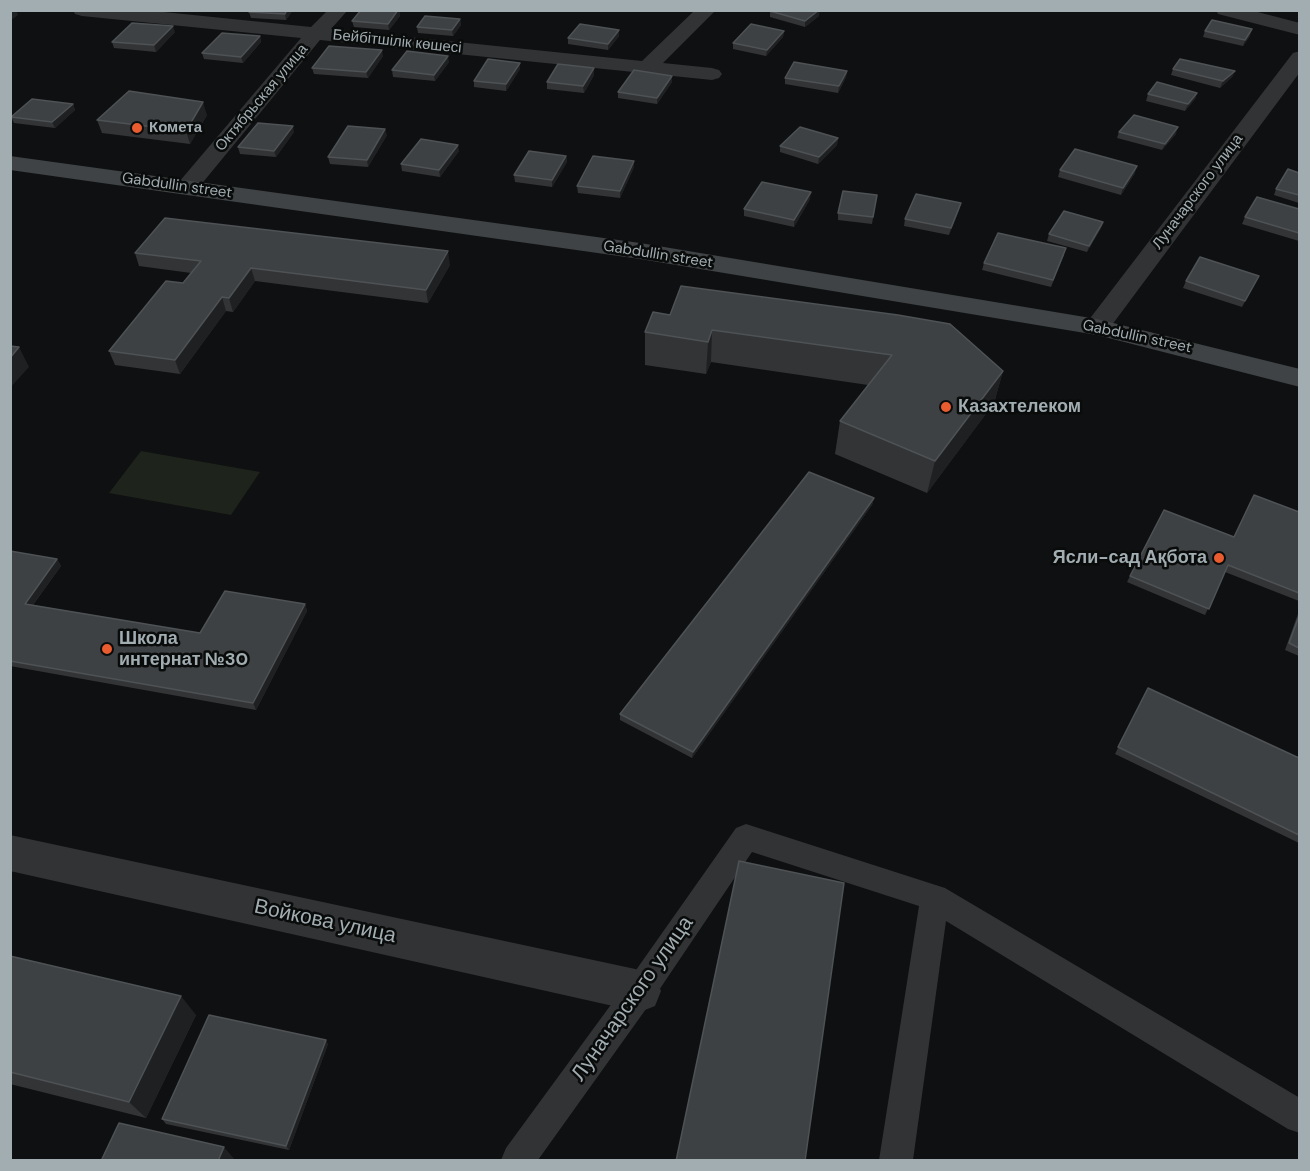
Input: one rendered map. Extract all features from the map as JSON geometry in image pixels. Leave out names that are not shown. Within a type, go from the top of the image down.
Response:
[{"type":"street","name":"Бейбітшілік көшесі","points":[[82,10],[712,74]]},
{"type":"street","name":"Октябрьская улица","points":[[187,187],[315,34],[339,10]]},
{"type":"street","points":[[647,68],[707,10]]},
{"type":"street","points":[[1225,10],[1299,29]]},
{"type":"street","name":"Луначарского улица","points":[[1097,327],[1299,57]]},
{"type":"street","name":"Gabdullin street","points":[[10,163],[640,251],[1097,327],[1299,378]]},
{"type":"street","name":"Войкова улица","points":[[10,853],[640,991]]},
{"type":"lane","name":"Луначарского улица","points":[[518,1161],[640,991],[746,837],[935,898]]},
{"type":"lane","points":[[896,1161],[935,898],[1299,1117]]},
{"type":"shaded area","points":[[141,451],[260,472],[231,515],[109,493]]},
{"type":"building","points":[[251,10],[287,10],[285,14],[249,12]]},
{"type":"building","points":[[361,10],[398,10],[388,24],[352,21]]},
{"type":"building","points":[[771,10],[819,10],[805,21]]},
{"type":"building","points":[[425,16],[460,19],[452,30],[417,27]]},
{"type":"building","points":[[1212,20],[1252,29],[1245,40],[1205,31]]},
{"type":"building","points":[[132,23],[173,26],[154,45],[112,42]]},
{"type":"building","points":[[580,24],[619,30],[608,44],[568,38]]},
{"type":"building","points":[[751,24],[784,31],[767,50],[733,43]]},
{"type":"building","points":[[222,33],[260,36],[241,57],[202,53]]},
{"type":"building","points":[[329,46],[382,50],[366,72],[312,68]]},
{"type":"building","points":[[407,51],[448,56],[434,75],[392,70]]},
{"type":"building","points":[[488,59],[520,63],[506,84],[474,81]]},
{"type":"building","points":[[1180,59],[1235,71],[1223,81],[1173,69]]},
{"type":"building","points":[[794,62],[847,71],[839,86],[785,78]]},
{"type":"building","points":[[558,64],[594,68],[583,86],[547,82]]},
{"type":"building","points":[[634,70],[672,76],[657,98],[618,92]]},
{"type":"building","points":[[1157,82],[1197,93],[1188,104],[1148,94]]},
{"type":"building","points":[[129,91],[203,102],[186,131],[97,120]]},
{"type":"building","points":[[32,99],[73,104],[52,122],[11,117]]},
{"type":"building","points":[[1134,115],[1178,127],[1165,144],[1119,132]]},
{"type":"building","points":[[258,123],[293,126],[274,151],[238,147]]},
{"type":"building","points":[[348,126],[385,129],[367,160],[328,157]]},
{"type":"building","points":[[800,127],[838,138],[819,157],[780,146]]},
{"type":"building","points":[[421,139],[458,145],[439,170],[401,164]]},
{"type":"building","points":[[1075,149],[1137,166],[1123,188],[1060,170]]},
{"type":"building","points":[[529,151],[566,156],[552,180],[514,175]]},
{"type":"building","points":[[593,156],[634,161],[620,191],[577,186]]},
{"type":"building","points":[[1288,169],[1299,173],[1299,195],[1276,189]]},
{"type":"building","points":[[762,182],[811,192],[794,220],[744,209]]},
{"type":"building","points":[[843,191],[877,195],[873,217],[838,213]]},
{"type":"building","points":[[916,194],[961,203],[951,228],[905,219]]},
{"type":"building","points":[[1257,197],[1299,209],[1299,233],[1245,217]]},
{"type":"building","points":[[1064,211],[1103,222],[1089,246],[1049,234]]},
{"type":"building","points":[[165,218],[448,251],[426,290],[251,268],[229,298],[222,297],[175,360],[109,351],[166,281],[183,283],[201,261],[135,253]]},
{"type":"building","points":[[998,233],[1066,248],[1053,280],[984,263]]},
{"type":"building","points":[[1200,257],[1259,276],[1245,301],[1186,281]]},
{"type":"building","points":[[681,286],[950,324],[1003,371],[935,461],[840,421],[892,355],[712,330],[708,342],[645,332],[653,312],[670,315]]},
{"type":"building","points":[[10,346],[19,347],[10,358]]},
{"type":"building","points":[[809,472],[874,498],[693,752],[620,714]]},
{"type":"building","name":"Ясли-сад Ақбота","points":[[1254,495],[1299,512],[1299,593],[1228,565],[1209,609],[1130,576],[1164,510],[1234,537]]},
{"type":"building","points":[[10,551],[57,559],[25,604],[200,633],[225,591],[305,604],[253,703],[10,661]]},
{"type":"building","points":[[1299,616],[1299,648],[1289,643]]},
{"type":"building","points":[[1148,688],[1299,758],[1299,835],[1118,747]]},
{"type":"building","points":[[739,861],[844,883],[805,1161],[676,1161]]},
{"type":"building","points":[[10,956],[181,996],[129,1102],[10,1072]]},
{"type":"building","points":[[209,1015],[326,1040],[286,1146],[162,1119]]},
{"type":"building","points":[[119,1123],[224,1147],[218,1161],[101,1161]]},
{"type":"place","name":"Комета","points":[[137,128]]},
{"type":"place","name":"Казахтелеком","points":[[946,407]]},
{"type":"place","name":"Ясли-сад Ақбота","points":[[1219,558]]},
{"type":"place","name":"Школа интернат №30","points":[[107,649]]}]
